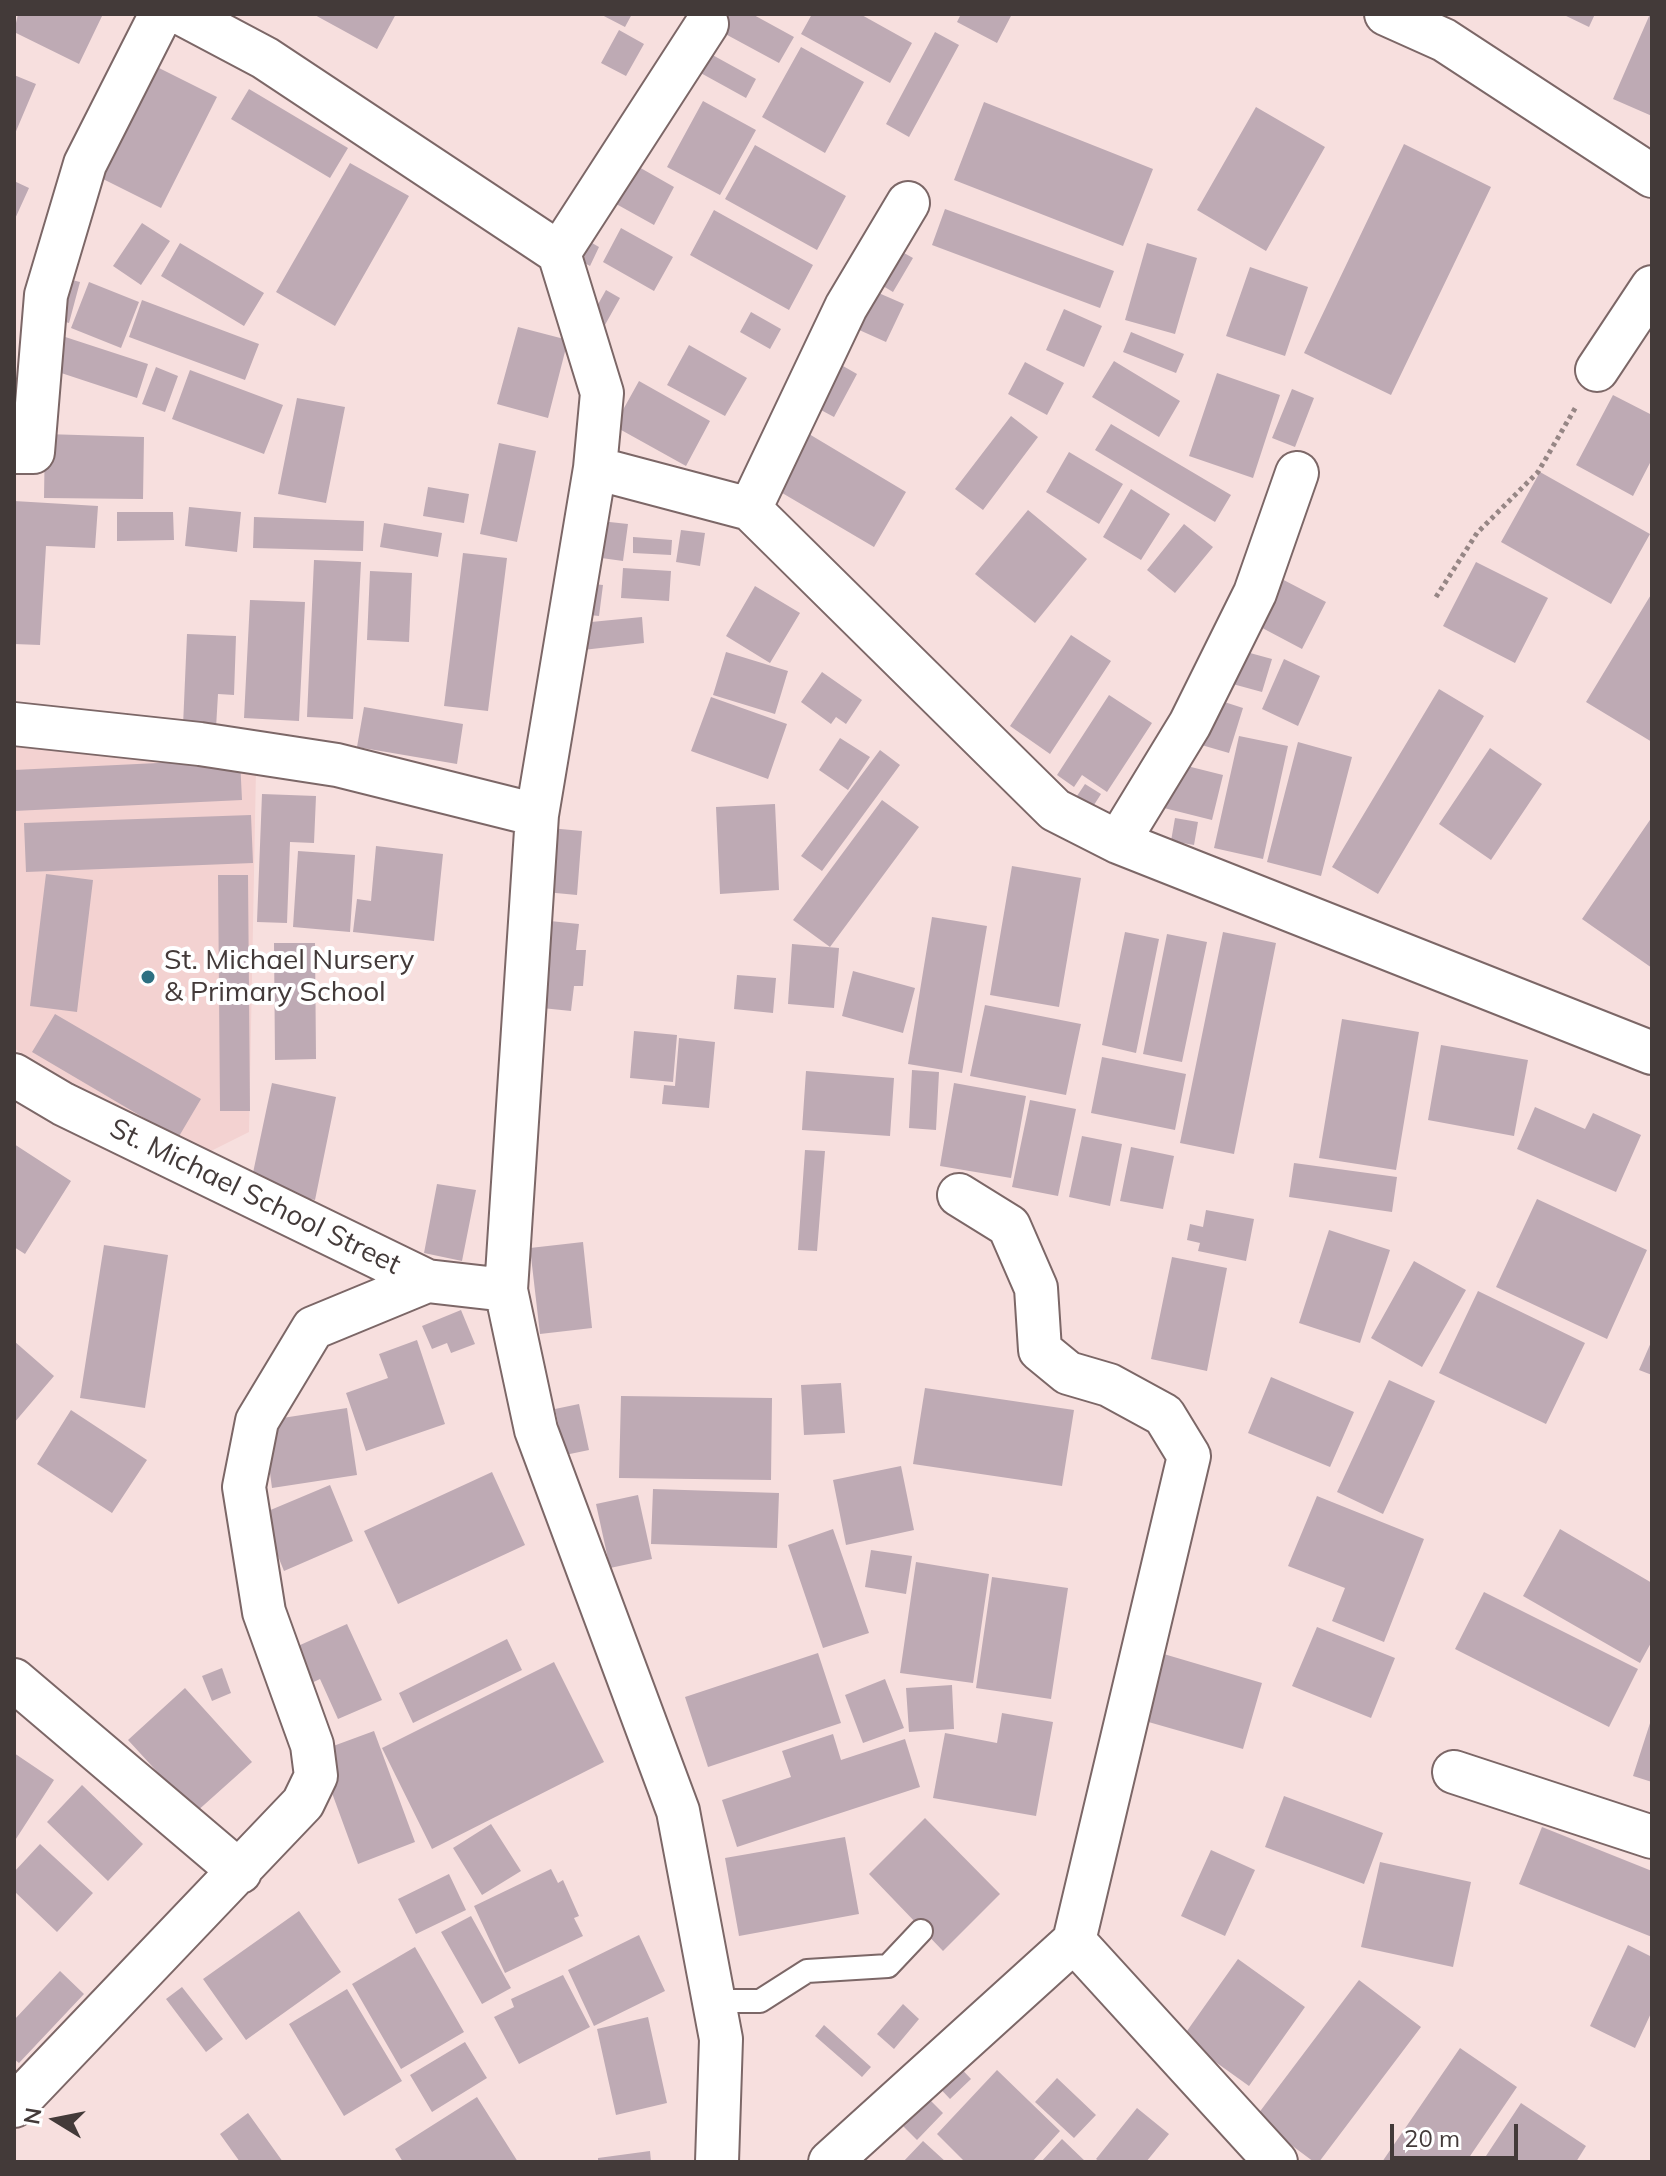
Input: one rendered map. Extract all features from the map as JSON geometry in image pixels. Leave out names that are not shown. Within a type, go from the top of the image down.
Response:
[{"type":"street","points":[[14,452],[33,452],[46,295],[85,164],[161,14]]},
{"type":"street","points":[[182,14],[265,58],[559,253],[602,393],[595,468],[537,815],[506,1290],[536,1430],[678,1811],[721,2039],[717,2162]]},
{"type":"street","points":[[1386,14],[1450,27],[1652,176]]},
{"type":"street","points":[[559,253],[707,24]]},
{"type":"street","points":[[750,509],[846,307],[908,203]]},
{"type":"street","points":[[1597,370],[1652,287]]},
{"type":"street","points":[[595,468],[750,509],[1055,810],[1118,842],[1652,1053]]},
{"type":"street","points":[[1118,842],[1190,724],[1255,593],[1297,473]]},
{"type":"street","points":[[14,724],[200,744],[337,765],[537,815]]},
{"type":"street","name":"St. Michael School Street","points":[[14,1075],[63,1104],[427,1281],[506,1290]]},
{"type":"street","points":[[830,2162],[1074,1941],[1189,1456],[1164,1415],[1109,1385],[1068,1373],[1040,1350],[1036,1288],[1009,1226],[959,1195]]},
{"type":"street","points":[[14,2106],[303,1803],[316,1776],[312,1745],[264,1612],[244,1487],[257,1421],[313,1328],[427,1281]]},
{"type":"street","points":[[14,1680],[240,1872]]},
{"type":"street","points":[[1454,1772],[1652,1837]]},
{"type":"street","points":[[1074,1941],[1276,2162]]},
{"type":"lane","points":[[714,2001],[760,2001],[807,1971],[888,1966],[921,1931]]},
{"type":"path","points":[[1436,597],[1477,533],[1538,472],[1597,370]]},
{"type":"shaded area","points":[[14,747],[151,751],[256,769],[249,1132],[205,1154],[84,1097],[14,1048]]},
{"type":"building","points":[[18,14],[103,14],[79,64],[14,32]]},
{"type":"building","points":[[313,14],[396,14],[377,49]]},
{"type":"building","points":[[600,14],[632,14],[625,27]]},
{"type":"building","points":[[710,14],[752,14],[794,37],[779,63],[705,23]]},
{"type":"building","points":[[812,14],[860,14],[912,43],[890,83],[801,34]]},
{"type":"building","points":[[961,14],[1012,14],[997,43],[957,22]]},
{"type":"building","points":[[1562,14],[1595,14],[1589,27]]},
{"type":"building","points":[[1652,14],[1652,116],[1613,99]]},
{"type":"building","points":[[619,30],[644,44],[626,76],[601,63]]},
{"type":"building","points":[[935,32],[959,45],[909,137],[886,124]]},
{"type":"building","points":[[698,47],[756,79],[746,98],[688,66]]},
{"type":"building","points":[[801,47],[864,82],[825,153],[762,117]]},
{"type":"building","points":[[157,67],[217,97],[161,208],[101,178]]},
{"type":"building","points":[[14,75],[36,84],[14,136]]},
{"type":"building","points":[[249,89],[348,148],[330,178],[231,119]]},
{"type":"building","points":[[703,101],[756,130],[720,195],[667,167]]},
{"type":"building","points":[[984,102],[1153,169],[1123,246],[954,180]]},
{"type":"building","points":[[1256,107],[1325,147],[1266,251],[1197,210]]},
{"type":"building","points":[[1404,144],[1491,187],[1391,395],[1304,353]]},
{"type":"building","points":[[755,145],[846,196],[817,250],[725,199]]},
{"type":"building","points":[[630,162],[674,187],[654,225],[609,200]]},
{"type":"building","points":[[350,163],[409,196],[335,326],[276,292]]},
{"type":"building","points":[[14,181],[29,188],[14,221]]},
{"type":"building","points":[[945,209],[1114,271],[1100,308],[932,245]]},
{"type":"building","points":[[714,210],[813,265],[789,310],[690,255]]},
{"type":"building","points":[[142,223],[170,241],[141,285],[113,266]]},
{"type":"building","points":[[621,228],[673,257],[654,291],[603,262]]},
{"type":"building","points":[[578,235],[599,247],[590,266],[568,254]]},
{"type":"building","points":[[180,243],[264,293],[244,326],[161,276]]},
{"type":"building","points":[[1147,243],[1197,258],[1175,334],[1125,320]]},
{"type":"building","points":[[888,244],[913,258],[893,292],[868,277]]},
{"type":"building","points":[[1250,267],[1308,287],[1285,356],[1226,336]]},
{"type":"building","points":[[60,277],[80,282],[69,323],[49,317]]},
{"type":"building","points":[[89,282],[139,302],[121,348],[71,328]]},
{"type":"building","points":[[606,290],[620,298],[601,332],[587,324]]},
{"type":"building","points":[[874,291],[904,304],[886,342],[857,329]]},
{"type":"building","points":[[142,300],[259,344],[245,380],[129,337]]},
{"type":"building","points":[[1064,309],[1102,326],[1084,367],[1046,350]]},
{"type":"building","points":[[751,312],[781,329],[770,349],[740,332]]},
{"type":"building","points":[[518,327],[568,340],[548,418],[497,404]]},
{"type":"building","points":[[1131,332],[1184,354],[1176,373],[1123,352]]},
{"type":"building","points":[[53,333],[148,364],[137,398],[43,367]]},
{"type":"building","points":[[689,345],[747,378],[725,416],[667,385]]},
{"type":"building","points":[[829,358],[857,374],[834,417],[806,402]]},
{"type":"building","points":[[1114,361],[1180,401],[1159,437],[1092,397]]},
{"type":"building","points":[[1025,362],[1064,383],[1047,415],[1008,394]]},
{"type":"building","points":[[156,367],[178,376],[165,412],[142,404]]},
{"type":"building","points":[[190,370],[283,405],[264,454],[172,419]]},
{"type":"building","points":[[1217,373],[1280,395],[1253,478],[1189,456]]},
{"type":"building","points":[[639,381],[710,421],[686,466],[614,426]]},
{"type":"building","points":[[1292,389],[1314,398],[1295,447],[1272,438]]},
{"type":"building","points":[[1613,395],[1652,415],[1652,459],[1633,496],[1576,465]]},
{"type":"building","points":[[297,398],[345,407],[326,503],[278,494]]},
{"type":"building","points":[[1011,416],[1038,437],[983,510],[955,489]]},
{"type":"building","points":[[1111,424],[1231,495],[1215,522],[1095,450]]},
{"type":"building","points":[[804,431],[906,492],[874,547],[772,487]]},
{"type":"building","points":[[45,434],[144,437],[143,499],[44,498]]},
{"type":"building","points":[[499,443],[536,451],[517,542],[480,534]]},
{"type":"building","points":[[1069,452],[1123,484],[1099,524],[1046,492]]},
{"type":"building","points":[[1540,472],[1650,534],[1611,604],[1501,542]]},
{"type":"building","points":[[428,487],[469,494],[464,523],[423,516]]},
{"type":"building","points":[[1131,489],[1170,514],[1141,560],[1103,537]]},
{"type":"building","points":[[14,501],[98,506],[95,548],[46,546],[40,645],[14,644]]},
{"type":"building","points":[[189,507],[241,512],[237,552],[185,546]]},
{"type":"building","points":[[1028,510],[1087,559],[1035,623],[975,574]]},
{"type":"building","points":[[117,512],[173,512],[174,540],[117,541]]},
{"type":"building","points":[[254,517],[364,521],[363,551],[253,548]]},
{"type":"building","points":[[591,520],[628,524],[623,561],[587,556]]},
{"type":"building","points":[[384,523],[442,533],[438,557],[380,547]]},
{"type":"building","points":[[1184,524],[1213,547],[1175,593],[1147,570]]},
{"type":"building","points":[[681,530],[705,533],[700,566],[676,562]]},
{"type":"building","points":[[633,537],[672,540],[671,555],[633,553]]},
{"type":"building","points":[[463,553],[507,558],[488,711],[444,706]]},
{"type":"building","points":[[314,560],[361,562],[353,719],[307,717]]},
{"type":"building","points":[[1476,562],[1548,598],[1515,663],[1443,626]]},
{"type":"building","points":[[623,568],[671,571],[669,601],[621,598]]},
{"type":"building","points":[[370,571],[412,573],[409,642],[367,640]]},
{"type":"building","points":[[1276,576],[1326,602],[1302,649],[1251,622]]},
{"type":"building","points":[[584,583],[603,585],[599,616],[580,614]]},
{"type":"building","points":[[755,586],[800,613],[770,663],[726,636]]},
{"type":"building","points":[[1652,593],[1652,742],[1586,702]]},
{"type":"building","points":[[250,600],[305,602],[299,721],[244,718]]},
{"type":"building","points":[[642,617],[644,643],[583,650],[581,623]]},
{"type":"building","points":[[187,634],[236,636],[234,695],[218,694],[216,728],[183,726]]},
{"type":"building","points":[[1071,635],[1111,661],[1050,754],[1010,726]]},
{"type":"building","points":[[1239,650],[1272,659],[1262,692],[1229,683]]},
{"type":"building","points":[[726,652],[788,671],[775,714],[713,695]]},
{"type":"building","points":[[1284,659],[1320,676],[1298,726],[1262,709]]},
{"type":"building","points":[[822,672],[862,700],[846,724],[836,717],[831,724],[801,702]]},
{"type":"building","points":[[1439,689],[1484,716],[1378,894],[1332,867]]},
{"type":"building","points":[[1109,695],[1152,723],[1107,792],[1082,775],[1074,787],[1057,775]]},
{"type":"building","points":[[711,697],[787,724],[768,779],[691,751]]},
{"type":"building","points":[[1212,698],[1243,708],[1229,753],[1198,744]]},
{"type":"building","points":[[364,707],[463,724],[457,764],[357,747]]},
{"type":"building","points":[[1239,736],[1288,746],[1263,859],[1214,848]]},
{"type":"building","points":[[840,738],[870,757],[848,790],[819,770]]},
{"type":"building","points":[[1298,742],[1352,757],[1321,876],[1267,862]]},
{"type":"building","points":[[1490,748],[1542,784],[1491,860],[1439,824]]},
{"type":"building","points":[[880,750],[900,765],[822,871],[801,856]]},
{"type":"building","points":[[240,759],[242,800],[14,811],[14,770]]},
{"type":"building","points":[[1175,763],[1223,775],[1212,820],[1164,808]]},
{"type":"building","points":[[1085,784],[1101,794],[1085,819],[1069,808]]},
{"type":"building","points":[[262,794],[316,796],[314,843],[290,842],[287,923],[257,922]]},
{"type":"building","points":[[882,800],[919,827],[830,947],[793,920]]},
{"type":"building","points":[[775,804],[779,890],[720,894],[716,807]]},
{"type":"building","points":[[251,815],[253,863],[26,872],[24,823]]},
{"type":"building","points":[[1652,817],[1652,968],[1582,919]]},
{"type":"building","points":[[1175,818],[1198,822],[1194,845],[1171,841]]},
{"type":"building","points":[[550,828],[582,831],[577,895],[545,892]]},
{"type":"building","points":[[376,846],[443,854],[434,941],[353,932],[357,899],[371,901]]},
{"type":"building","points":[[298,851],[355,855],[350,932],[293,927]]},
{"type":"building","points":[[1012,866],[1081,878],[1059,1007],[990,995]]},
{"type":"building","points":[[46,874],[93,880],[77,1012],[30,1006]]},
{"type":"building","points":[[218,875],[248,875],[250,1111],[220,1111]]},
{"type":"building","points":[[932,917],[987,926],[962,1073],[908,1064]]},
{"type":"building","points":[[550,921],[579,924],[576,950],[586,950],[583,986],[574,986],[571,1011],[542,1008]]},
{"type":"building","points":[[1125,932],[1159,939],[1136,1053],[1102,1045]]},
{"type":"building","points":[[1223,932],[1276,943],[1234,1154],[1180,1143]]},
{"type":"building","points":[[1167,934],[1207,942],[1182,1062],[1143,1054]]},
{"type":"building","points":[[274,943],[315,943],[316,1059],[275,1060]]},
{"type":"building","points":[[792,944],[839,948],[834,1008],[788,1004]]},
{"type":"building","points":[[853,971],[915,988],[903,1033],[842,1016]]},
{"type":"building","points":[[737,975],[776,978],[773,1013],[734,1009]]},
{"type":"building","points":[[985,1005],[1081,1024],[1066,1095],[970,1076]]},
{"type":"building","points":[[55,1014],[201,1099],[178,1138],[32,1052]]},
{"type":"building","points":[[1342,1019],[1419,1032],[1396,1170],[1319,1158]]},
{"type":"building","points":[[634,1031],[677,1035],[673,1082],[630,1078]]},
{"type":"building","points":[[679,1038],[715,1042],[709,1108],[662,1104],[664,1085],[675,1086]]},
{"type":"building","points":[[1441,1045],[1528,1060],[1514,1136],[1428,1120]]},
{"type":"building","points":[[1102,1057],[1186,1074],[1175,1130],[1091,1113]]},
{"type":"building","points":[[912,1070],[939,1072],[936,1130],[909,1128]]},
{"type":"building","points":[[806,1071],[894,1078],[890,1136],[802,1130]]},
{"type":"building","points":[[272,1083],[336,1097],[315,1200],[250,1187]]},
{"type":"building","points":[[954,1083],[1026,1096],[1011,1178],[940,1166]]},
{"type":"building","points":[[1030,1100],[1076,1109],[1058,1196],[1012,1187]]},
{"type":"building","points":[[1535,1107],[1585,1129],[1593,1113],[1641,1135],[1616,1192],[1517,1149]]},
{"type":"building","points":[[1082,1136],[1122,1144],[1110,1206],[1069,1197]]},
{"type":"building","points":[[14,1144],[71,1181],[25,1254],[14,1247]]},
{"type":"building","points":[[1131,1147],[1174,1156],[1163,1209],[1120,1201]]},
{"type":"building","points":[[805,1150],[825,1151],[817,1251],[798,1250]]},
{"type":"building","points":[[1294,1163],[1397,1177],[1392,1212],[1289,1197]]},
{"type":"building","points":[[437,1184],[476,1190],[462,1261],[424,1253]]},
{"type":"building","points":[[1537,1199],[1647,1250],[1607,1339],[1496,1287]]},
{"type":"building","points":[[1206,1210],[1254,1219],[1246,1261],[1198,1251],[1200,1243],[1187,1240],[1190,1224],[1203,1227]]},
{"type":"building","points":[[1329,1230],[1390,1250],[1360,1343],[1299,1323]]},
{"type":"building","points":[[583,1242],[592,1328],[540,1334],[530,1248]]},
{"type":"building","points":[[104,1245],[168,1255],[145,1408],[80,1398]]},
{"type":"building","points":[[1172,1257],[1227,1268],[1207,1371],[1151,1359]]},
{"type":"building","points":[[1414,1261],[1466,1290],[1422,1367],[1371,1338]]},
{"type":"building","points":[[1478,1291],[1585,1343],[1546,1424],[1439,1373]]},
{"type":"building","points":[[461,1310],[475,1344],[451,1353],[447,1343],[432,1349],[422,1326]]},
{"type":"building","points":[[417,1340],[445,1424],[366,1451],[346,1393],[388,1378],[379,1354]]},
{"type":"building","points":[[1652,1340],[1652,1375],[1639,1370]]},
{"type":"building","points":[[14,1341],[54,1376],[14,1423]]},
{"type":"building","points":[[1271,1377],[1354,1412],[1330,1467],[1248,1433]]},
{"type":"building","points":[[1389,1380],[1435,1401],[1383,1514],[1337,1492]]},
{"type":"building","points":[[841,1383],[845,1433],[804,1435],[801,1385]]},
{"type":"building","points":[[925,1388],[1074,1410],[1062,1486],[913,1464]]},
{"type":"building","points":[[621,1396],[772,1398],[771,1480],[619,1478]]},
{"type":"building","points":[[579,1404],[589,1450],[565,1455],[555,1409]]},
{"type":"building","points":[[347,1408],[357,1475],[272,1488],[263,1421]]},
{"type":"building","points":[[71,1410],[147,1460],[112,1513],[37,1464]]},
{"type":"building","points":[[901,1466],[914,1530],[846,1545],[833,1480]]},
{"type":"building","points":[[492,1472],[525,1545],[398,1604],[364,1531]]},
{"type":"building","points":[[330,1485],[353,1541],[284,1571],[261,1514]]},
{"type":"building","points":[[653,1489],[779,1493],[777,1548],[651,1544]]},
{"type":"building","points":[[638,1495],[652,1559],[610,1568],[596,1504]]},
{"type":"building","points":[[1317,1496],[1424,1539],[1384,1642],[1332,1621],[1345,1588],[1288,1566]]},
{"type":"building","points":[[833,1529],[869,1633],[823,1648],[788,1545]]},
{"type":"building","points":[[1560,1529],[1652,1583],[1652,1641],[1640,1663],[1523,1596]]},
{"type":"building","points":[[871,1550],[912,1556],[906,1594],[865,1587]]},
{"type":"building","points":[[916,1562],[989,1574],[973,1683],[900,1673]]},
{"type":"building","points":[[992,1577],[1068,1588],[1051,1699],[976,1688]]},
{"type":"building","points":[[1484,1592],[1638,1669],[1609,1727],[1455,1649]]},
{"type":"building","points":[[347,1624],[382,1700],[338,1719],[320,1679],[305,1686],[289,1650]]},
{"type":"building","points":[[1317,1627],[1395,1658],[1371,1718],[1292,1686]]},
{"type":"building","points":[[507,1639],[522,1670],[413,1723],[399,1693]]},
{"type":"building","points":[[1157,1652],[1262,1683],[1243,1749],[1138,1719]]},
{"type":"building","points":[[818,1653],[841,1723],[708,1767],[685,1697]]},
{"type":"building","points":[[554,1662],[604,1762],[432,1849],[382,1748]]},
{"type":"building","points":[[222,1668],[231,1693],[212,1701],[202,1676]]},
{"type":"building","points":[[885,1679],[904,1728],[863,1743],[845,1695]]},
{"type":"building","points":[[952,1685],[954,1729],[909,1732],[906,1688]]},
{"type":"building","points":[[185,1688],[252,1762],[195,1813],[128,1740]]},
{"type":"building","points":[[1002,1713],[1053,1722],[1036,1816],[933,1798],[945,1733],[997,1743]]},
{"type":"building","points":[[1652,1720],[1652,1782],[1633,1776]]},
{"type":"building","points":[[374,1731],[415,1842],[358,1864],[317,1752]]},
{"type":"building","points":[[833,1734],[841,1760],[905,1739],[920,1787],[737,1847],[722,1800],[791,1777],[782,1751]]},
{"type":"building","points":[[14,1753],[54,1780],[14,1842]]},
{"type":"building","points":[[82,1785],[143,1844],[108,1881],[47,1822]]},
{"type":"building","points":[[1284,1796],[1383,1833],[1364,1884],[1265,1847]]},
{"type":"building","points":[[925,1818],[1000,1894],[943,1951],[869,1874]]},
{"type":"building","points":[[491,1824],[521,1871],[482,1895],[453,1848]]},
{"type":"building","points":[[1542,1827],[1652,1871],[1652,1937],[1519,1884]]},
{"type":"building","points":[[845,1837],[859,1914],[739,1936],[725,1858]]},
{"type":"building","points":[[40,1844],[93,1893],[57,1932],[14,1891],[14,1872]]},
{"type":"building","points":[[1211,1850],[1255,1870],[1225,1936],[1181,1916]]},
{"type":"building","points":[[1380,1862],[1471,1882],[1453,1967],[1361,1947]]},
{"type":"building","points":[[551,1869],[558,1883],[563,1880],[579,1916],[574,1918],[583,1936],[505,1973],[474,1906]]},
{"type":"building","points":[[449,1874],[466,1910],[416,1934],[398,1899]]},
{"type":"building","points":[[299,1911],[341,1972],[246,2040],[203,1979]]},
{"type":"building","points":[[471,1916],[511,1988],[482,2004],[441,1932]]},
{"type":"building","points":[[639,1935],[665,1991],[594,2026],[568,1970]]},
{"type":"building","points":[[1628,1945],[1652,1957],[1652,2011],[1635,2048],[1590,2026]]},
{"type":"building","points":[[415,1947],[464,2032],[401,2069],[352,1984]]},
{"type":"building","points":[[1238,1959],[1305,2007],[1249,2086],[1182,2038]]},
{"type":"building","points":[[60,1971],[84,1994],[19,2063],[14,2059],[14,2020]]},
{"type":"building","points":[[563,1975],[590,2027],[519,2064],[494,2017],[514,2007],[511,1999]]},
{"type":"building","points":[[1359,1980],[1421,2027],[1319,2162],[1314,2162],[1255,2118]]},
{"type":"building","points":[[182,1987],[223,2039],[206,2052],[166,1999]]},
{"type":"building","points":[[347,1989],[402,2081],[344,2116],[289,2024]]},
{"type":"building","points":[[903,2004],[919,2019],[894,2049],[877,2034]]},
{"type":"building","points":[[648,2017],[667,2103],[616,2115],[597,2029]]},
{"type":"building","points":[[824,2025],[871,2067],[862,2077],[815,2036]]},
{"type":"building","points":[[465,2042],[487,2078],[432,2112],[410,2075]]},
{"type":"building","points":[[1460,2048],[1517,2087],[1466,2162],[1382,2162]]},
{"type":"building","points":[[953,2060],[971,2079],[950,2099],[932,2080]]},
{"type":"building","points":[[997,2070],[1060,2131],[1032,2162],[965,2162],[937,2134]]},
{"type":"building","points":[[1057,2078],[1096,2115],[1074,2138],[1035,2102]]},
{"type":"building","points":[[477,2097],[518,2162],[403,2162],[395,2149]]},
{"type":"building","points":[[927,2097],[943,2113],[917,2140],[901,2124]]},
{"type":"building","points":[[1521,2103],[1586,2146],[1576,2162],[1482,2162]]},
{"type":"building","points":[[1137,2108],[1169,2134],[1146,2162],[1100,2162],[1096,2159]]},
{"type":"building","points":[[248,2113],[283,2162],[240,2162],[220,2134]]},
{"type":"building","points":[[1062,2139],[1086,2162],[1041,2162]]},
{"type":"building","points":[[923,2141],[946,2162],[903,2162]]},
{"type":"building","points":[[650,2151],[651,2162],[598,2162],[598,2158]]},
{"type":"place","name":"St. Michael Nursery & Primary School","points":[[148,977]]}]
